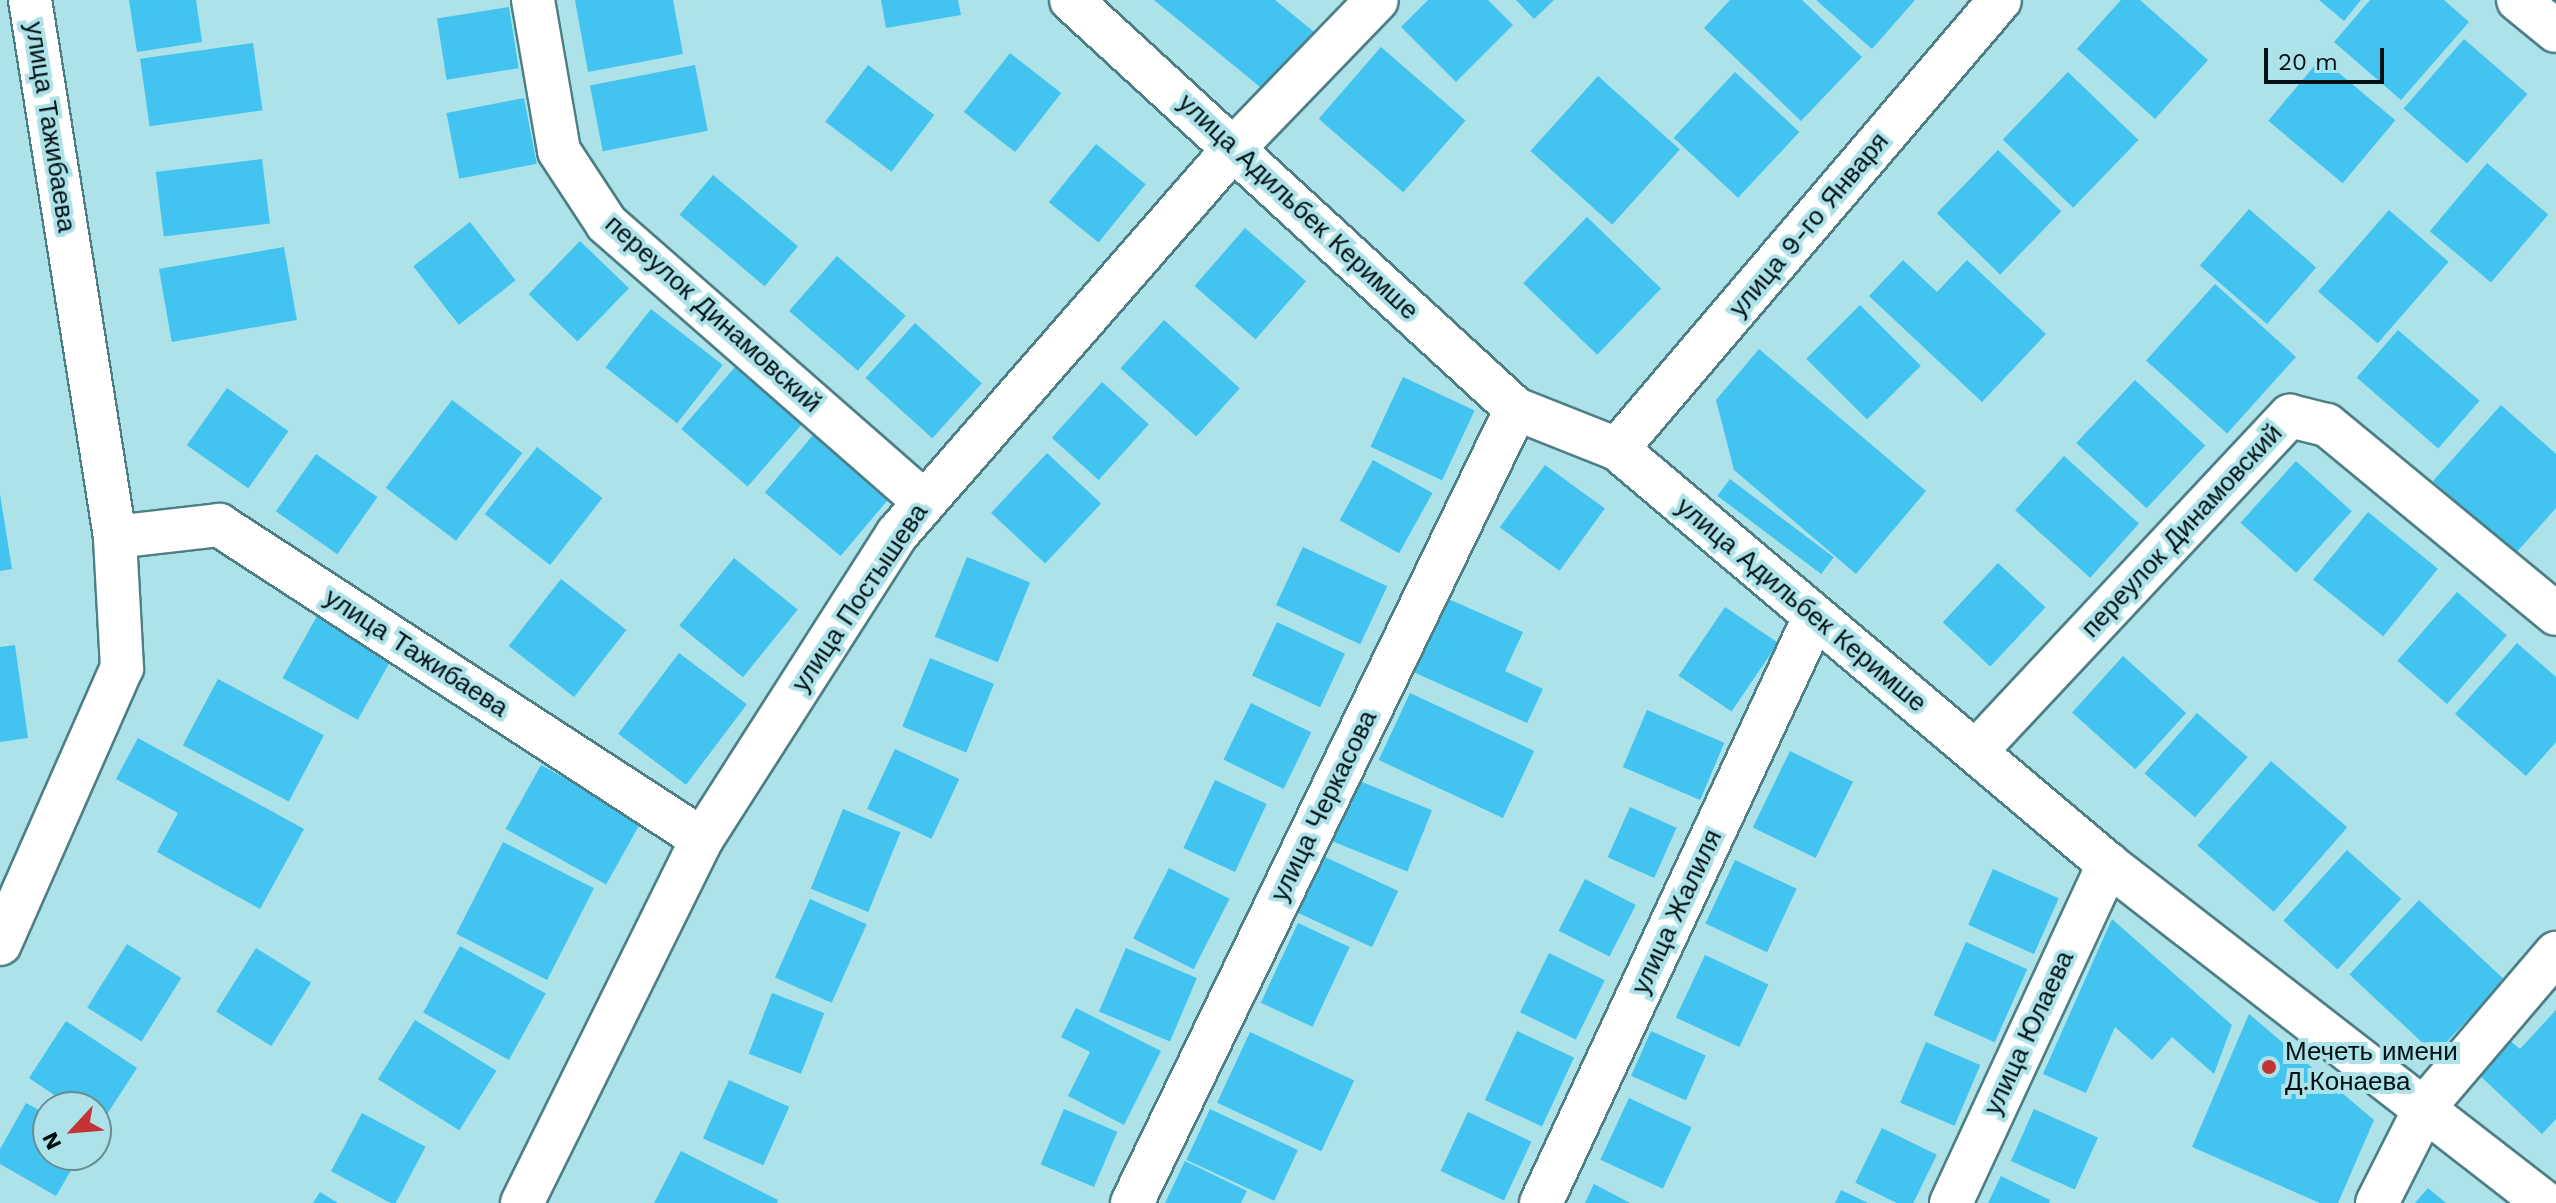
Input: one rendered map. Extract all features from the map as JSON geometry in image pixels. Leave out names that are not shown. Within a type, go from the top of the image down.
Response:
[{"type":"street","name":"улица Тажибаева","points":[[0,944],[122,668],[115,537],[30,0]]},
{"type":"street","name":"переулок Динамовский","points":[[533,0],[559,151],[607,224],[924,502]]},
{"type":"street","name":"улица Адильбек Керимше","points":[[1071,0],[1235,147],[1516,409],[1617,449],[1813,620],[1977,750],[2108,864],[2427,1104],[2545,1203]]},
{"type":"street","name":"улица Постышева","points":[[522,1203],[702,839],[924,502],[1235,147],[1377,0]]},
{"type":"street","name":"улица 9-го Января","points":[[1617,449],[2000,0]]},
{"type":"street","points":[[2518,0],[2556,31]]},
{"type":"street","name":"улица Черкасова","points":[[1132,1203],[1516,409]]},
{"type":"street","name":"переулок Динамовский","points":[[1977,750],[2290,416],[2327,425],[2556,614]]},
{"type":"street","name":"улица Тажибаева","points":[[115,537],[219,525],[702,839]]},
{"type":"street","name":"улица Жалиля","points":[[1541,1203],[1813,620]]},
{"type":"street","name":"улица Юлаева","points":[[1951,1203],[2108,864]]},
{"type":"street","points":[[2377,1203],[2427,1104],[2556,953]]},
{"type":"building","points":[[129,0],[196,0],[202,42],[137,52]]},
{"type":"building","points":[[575,0],[673,0],[683,54],[588,72]]},
{"type":"building","points":[[881,0],[958,0],[961,15],[886,28]]},
{"type":"building","points":[[1154,0],[1275,0],[1319,36],[1271,96]]},
{"type":"building","points":[[1428,0],[1488,0],[1513,25],[1456,82],[1401,27]]},
{"type":"building","points":[[1516,0],[1554,0],[1534,19]]},
{"type":"building","points":[[1730,0],[1802,0],[1862,57],[1801,121],[1704,28]]},
{"type":"building","points":[[1816,0],[1915,0],[1872,49]]},
{"type":"building","points":[[2121,0],[2140,0],[2208,60],[2155,119],[2077,49]]},
{"type":"building","points":[[2319,0],[2361,0],[2344,21]]},
{"type":"building","points":[[2370,0],[2444,0],[2469,22],[2401,100],[2334,42]]},
{"type":"building","points":[[509,7],[519,68],[447,80],[437,18]]},
{"type":"building","points":[[2464,39],[2527,94],[2467,164],[2404,108]]},
{"type":"building","points":[[253,43],[262,110],[150,126],[140,59]]},
{"type":"building","points":[[1381,47],[1466,120],[1403,192],[1319,119]]},
{"type":"building","points":[[1010,53],[1061,93],[1015,152],[964,112]]},
{"type":"building","points":[[2321,58],[2395,120],[2343,183],[2268,121]]},
{"type":"building","points":[[695,65],[708,131],[603,151],[590,85]]},
{"type":"building","points":[[868,65],[934,115],[892,172],[825,122]]},
{"type":"building","points":[[1735,72],[1799,132],[1738,198],[1674,138]]},
{"type":"building","points":[[2068,72],[2138,140],[2073,208],[2003,140]]},
{"type":"building","points":[[1598,76],[1680,150],[1612,225],[1530,151]]},
{"type":"building","points":[[524,98],[537,164],[459,179],[446,113]]},
{"type":"building","points":[[1096,144],[1146,184],[1099,243],[1049,202]]},
{"type":"building","points":[[1998,150],[2061,211],[2000,274],[1937,213]]},
{"type":"building","points":[[262,159],[270,224],[164,237],[156,172]]},
{"type":"building","points":[[2487,163],[2548,214],[2491,283],[2430,231]]},
{"type":"building","points":[[713,175],[798,246],[765,286],[680,215]]},
{"type":"building","points":[[2249,209],[2316,267],[2267,324],[2200,266]]},
{"type":"building","points":[[2389,210],[2449,262],[2378,343],[2318,292]]},
{"type":"building","points":[[1587,217],[1661,289],[1597,355],[1523,283]]},
{"type":"building","points":[[470,222],[516,280],[459,325],[413,266]]},
{"type":"building","points":[[1245,228],[1306,281],[1256,339],[1194,286]]},
{"type":"building","points":[[580,241],[629,288],[578,341],[529,294]]},
{"type":"building","points":[[284,247],[297,320],[172,342],[159,269]]},
{"type":"building","points":[[837,256],[906,316],[858,371],[789,311]]},
{"type":"building","points":[[1903,260],[1937,292],[1967,260],[2046,334],[1982,402],[1869,296]]},
{"type":"building","points":[[2215,284],[2296,357],[2227,433],[2146,361]]},
{"type":"building","points":[[1860,305],[1921,366],[1867,420],[1806,359]]},
{"type":"building","points":[[651,309],[723,365],[677,423],[605,367]]},
{"type":"building","points":[[1164,320],[1240,388],[1196,437],[1121,368]]},
{"type":"building","points":[[915,323],[982,383],[932,438],[865,378]]},
{"type":"building","points":[[2398,330],[2480,401],[2438,448],[2357,378]]},
{"type":"building","points":[[1759,349],[1926,491],[1856,574],[1734,470],[1716,400]]},
{"type":"building","points":[[735,367],[801,425],[748,487],[681,429]]},
{"type":"building","points":[[1403,377],[1475,410],[1442,480],[1370,447]]},
{"type":"building","points":[[2135,380],[2205,445],[2147,508],[2076,443]]},
{"type":"building","points":[[1102,382],[1149,424],[1099,480],[1052,438]]},
{"type":"building","points":[[227,388],[288,431],[248,488],[187,445]]},
{"type":"building","points":[[452,400],[522,453],[456,541],[386,488]]},
{"type":"building","points":[[2501,405],[2556,454],[2556,508],[2515,554],[2433,481]]},
{"type":"building","points":[[813,435],[889,499],[841,556],[765,492]]},
{"type":"building","points":[[537,447],[602,498],[550,565],[485,514]]},
{"type":"building","points":[[1047,453],[1101,503],[1045,563],[991,513]]},
{"type":"building","points":[[316,454],[377,497],[337,554],[276,511]]},
{"type":"building","points":[[2064,456],[2139,524],[2090,578],[2015,510]]},
{"type":"building","points":[[1373,460],[1432,493],[1399,553],[1340,520]]},
{"type":"building","points":[[2296,461],[2352,511],[2296,573],[2240,523]]},
{"type":"building","points":[[1545,465],[1605,508],[1560,571],[1500,527]]},
{"type":"building","points":[[1730,479],[1834,557],[1821,574],[1717,496]]},
{"type":"building","points":[[0,494],[12,569],[0,571]]},
{"type":"building","points":[[2368,512],[2438,569],[2383,636],[2313,580]]},
{"type":"building","points":[[1303,547],[1387,586],[1360,644],[1276,605]]},
{"type":"building","points":[[967,557],[1030,582],[998,662],[935,637]]},
{"type":"building","points":[[734,558],[798,610],[743,677],[679,626]]},
{"type":"building","points":[[1998,563],[2046,607],[1990,667],[1943,622]]},
{"type":"building","points":[[561,579],[626,630],[574,697],[509,646]]},
{"type":"building","points":[[2457,592],[2507,635],[2447,704],[2397,661]]},
{"type":"building","points":[[1444,597],[1523,632],[1505,671],[1543,689],[1527,723],[1411,671]]},
{"type":"building","points":[[1725,607],[1778,643],[1732,712],[1679,676]]},
{"type":"building","points":[[317,616],[392,658],[358,720],[283,678]]},
{"type":"building","points":[[1277,622],[1345,654],[1320,707],[1252,675]]},
{"type":"building","points":[[2517,643],[2556,677],[2556,742],[2526,776],[2455,714]]},
{"type":"building","points":[[15,645],[28,738],[0,742],[0,647]]},
{"type":"building","points":[[679,653],[747,704],[686,785],[618,734]]},
{"type":"building","points":[[2123,656],[2186,713],[2135,769],[2072,712]]},
{"type":"building","points":[[930,658],[994,684],[966,752],[902,727]]},
{"type":"building","points":[[218,679],[324,735],[289,802],[183,745]]},
{"type":"building","points":[[1410,693],[1534,751],[1503,818],[1379,760]]},
{"type":"building","points":[[1251,703],[1311,732],[1284,789],[1223,760]]},
{"type":"building","points":[[1647,710],[1724,743],[1700,800],[1623,767]]},
{"type":"building","points":[[2197,713],[2248,757],[2195,817],[2145,773]]},
{"type":"building","points":[[138,738],[304,829],[260,909],[157,852],[178,813],[116,779]]},
{"type":"building","points":[[895,749],[959,779],[931,839],[867,809]]},
{"type":"building","points":[[1790,751],[1853,782],[1816,858],[1753,827]]},
{"type":"building","points":[[2271,761],[2347,827],[2274,912],[2198,846]]},
{"type":"building","points":[[541,765],[642,821],[606,885],[506,829]]},
{"type":"building","points":[[1215,780],[1267,804],[1235,872],[1183,848]]},
{"type":"building","points":[[1357,780],[1432,810],[1407,872],[1332,841]]},
{"type":"building","points":[[1630,807],[1677,828],[1654,878],[1608,857]]},
{"type":"building","points":[[843,809],[900,832],[868,912],[811,889]]},
{"type":"building","points":[[503,842],[594,888],[547,980],[456,934]]},
{"type":"building","points":[[2347,850],[2401,899],[2338,969],[2283,921]]},
{"type":"building","points":[[1323,856],[1398,891],[1372,947],[1297,912]]},
{"type":"building","points":[[1735,860],[1797,889],[1767,952],[1705,923]]},
{"type":"building","points":[[1169,868],[1230,899],[1194,969],[1133,938]]},
{"type":"building","points":[[1993,869],[2059,898],[2034,954],[1968,925]]},
{"type":"building","points":[[1585,879],[1636,905],[1609,957],[1559,931]]},
{"type":"building","points":[[810,899],[867,924],[832,1003],[775,978]]},
{"type":"building","points":[[2419,900],[2505,980],[2435,1054],[2349,975]]},
{"type":"building","points":[[2112,919],[2232,1025],[2214,1074],[2172,1037],[2152,1060],[2115,1027],[2086,1093],[2043,1074]]},
{"type":"building","points":[[1298,923],[1350,947],[1312,1027],[1261,1003]]},
{"type":"building","points":[[1966,942],[2027,969],[1995,1042],[1933,1015]]},
{"type":"building","points":[[127,944],[181,978],[142,1042],[87,1008]]},
{"type":"building","points":[[460,946],[546,994],[509,1060],[423,1012]]},
{"type":"building","points":[[256,948],[311,982],[271,1046],[216,1012]]},
{"type":"building","points":[[1126,948],[1197,978],[1170,1042],[1099,1012]]},
{"type":"building","points":[[1549,953],[1605,980],[1576,1039],[1520,1012]]},
{"type":"building","points":[[1705,955],[1768,985],[1739,1047],[1676,1018]]},
{"type":"building","points":[[772,993],[824,1013],[801,1074],[749,1054]]},
{"type":"building","points":[[1076,1008],[1161,1051],[1124,1125],[1068,1096],[1090,1052],[1061,1037]]},
{"type":"building","points":[[2556,1010],[2556,1119],[2542,1134],[2476,1072],[2507,1038],[2520,1049]]},
{"type":"building","name":"Мечеть имени Д.Конаева","points":[[2249,1014],[2374,1120],[2338,1203],[2320,1203],[2192,1147]]},
{"type":"building","points":[[415,1020],[496,1071],[459,1130],[378,1079]]},
{"type":"building","points":[[66,1021],[137,1068],[112,1107],[112,1091],[48,1091],[29,1078]]},
{"type":"building","points":[[1517,1031],[1574,1058],[1542,1127],[1485,1100]]},
{"type":"building","points":[[1651,1031],[1706,1055],[1686,1100],[1631,1076]]},
{"type":"building","points":[[1250,1032],[1354,1081],[1321,1151],[1217,1103]]},
{"type":"building","points":[[1926,1042],[1980,1065],[1955,1126],[1900,1103]]},
{"type":"building","points":[[729,1080],[789,1107],[763,1165],[703,1138]]},
{"type":"building","points":[[1629,1098],[1692,1127],[1663,1189],[1600,1160]]},
{"type":"building","points":[[26,1103],[32,1106],[32,1171],[71,1171],[56,1196],[0,1164],[0,1149]]},
{"type":"building","points":[[1064,1109],[1117,1132],[1094,1187],[1041,1164]]},
{"type":"building","points":[[1210,1109],[1298,1150],[1274,1201],[1186,1160]]},
{"type":"building","points":[[2034,1109],[2098,1137],[2075,1190],[2011,1161]]},
{"type":"building","points":[[1468,1112],[1531,1142],[1504,1200],[1441,1171]]},
{"type":"building","points":[[362,1113],[426,1147],[396,1203],[331,1171]]},
{"type":"building","points":[[1882,1128],[1937,1155],[1913,1203],[1897,1203],[1855,1183]]},
{"type":"building","points":[[681,1151],[778,1200],[777,1203],[654,1203]]},
{"type":"building","points":[[1185,1161],[1247,1191],[1241,1203],[1165,1203]]},
{"type":"building","points":[[2001,1176],[2050,1200],[2049,1203],[1988,1203]]},
{"type":"building","points":[[1594,1184],[1630,1203],[1585,1203]]},
{"type":"building","points":[[2428,1188],[2446,1203],[2415,1203]]},
{"type":"building","points":[[1841,1190],[1868,1203],[1835,1203]]},
{"type":"building","points":[[320,1192],[338,1203],[313,1203]]},
{"type":"place","name":"Мечеть имени Д.Конаева","points":[[2269,1067]]}]
